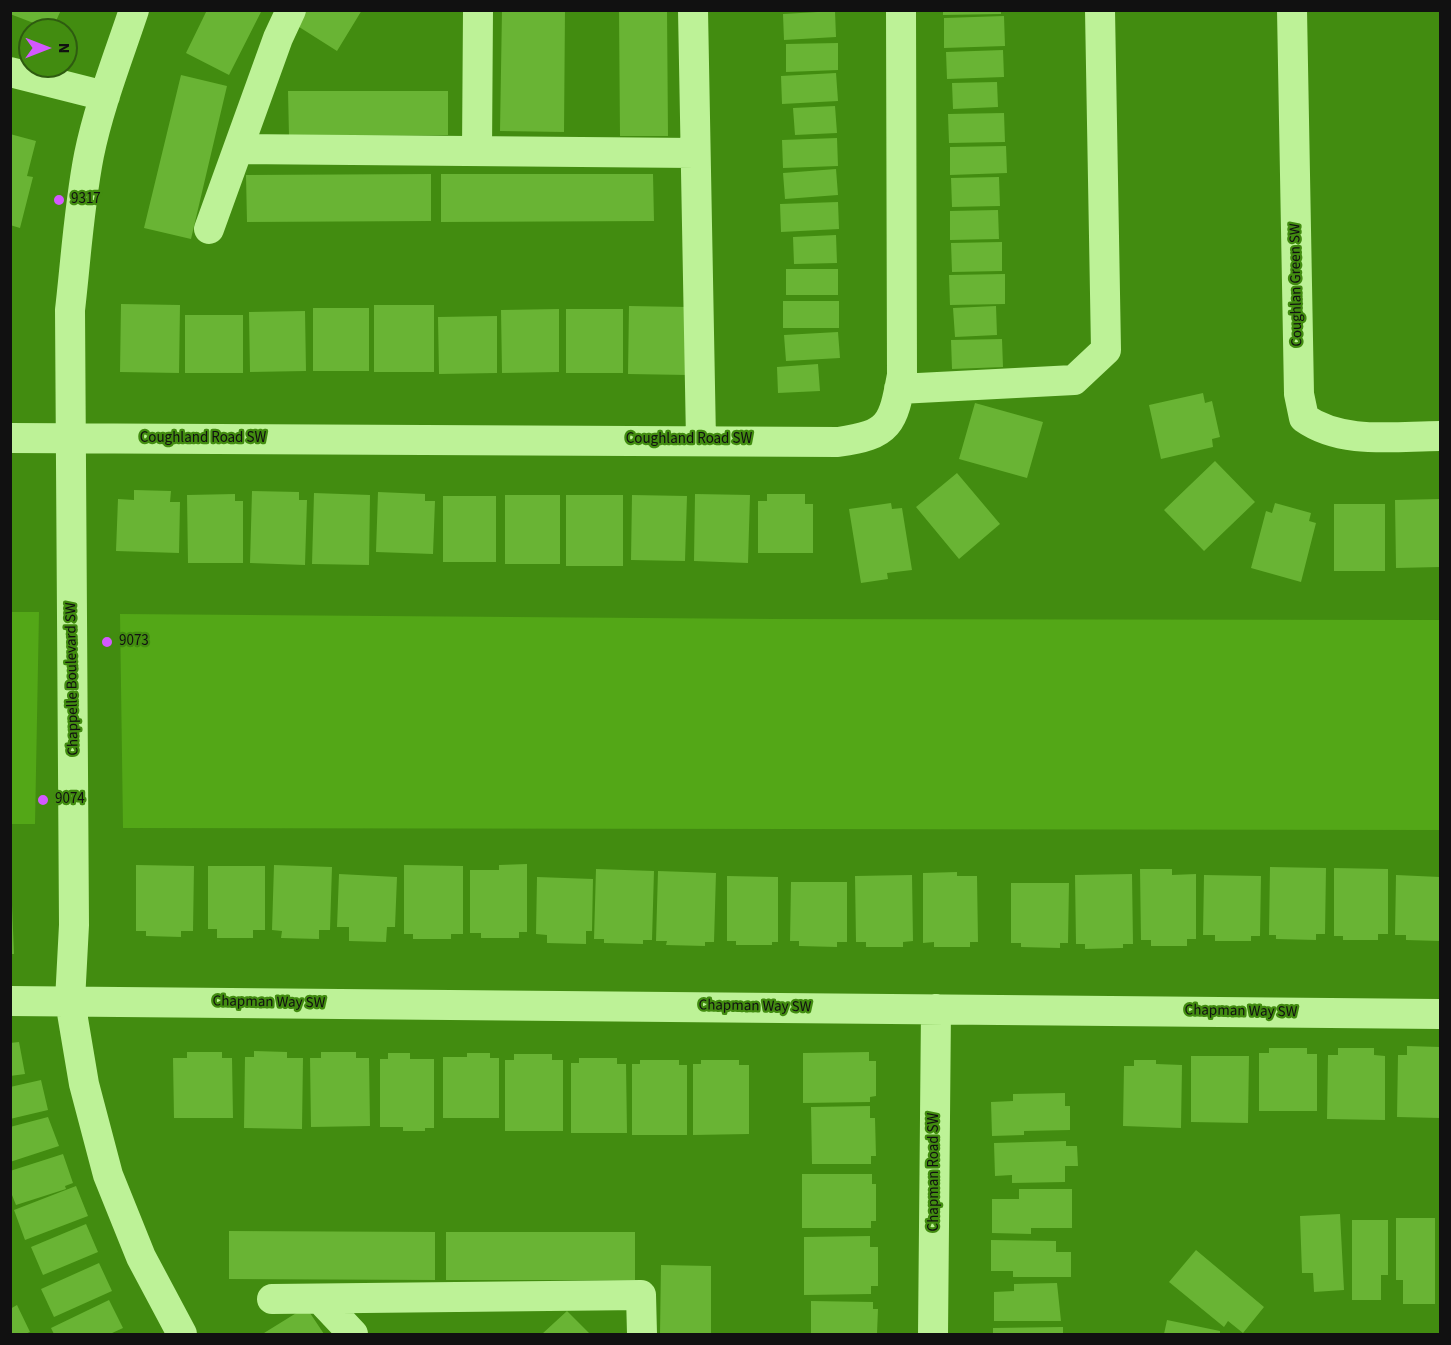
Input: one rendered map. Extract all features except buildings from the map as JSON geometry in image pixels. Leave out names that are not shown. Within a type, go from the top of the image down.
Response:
[{"type":"street","name":"Chappelle Boulevard SW","points":[[134,10],[105,96],[90,154],[70,310],[74,925],[70,1001],[84,1084],[108,1175],[141,1257],[182,1335]]},
{"type":"street","points":[[209,229],[278,38],[291,10]]},
{"type":"street","points":[[477,151],[478,10]]},
{"type":"street","points":[[693,10],[701,440]]},
{"type":"street","name":"Coughland Road SW","points":[[10,438],[838,442],[868,438],[886,427],[897,406],[902,375],[901,10]]},
{"type":"street","points":[[899,389],[1074,380],[1106,350],[1101,10]]},
{"type":"street","name":"Coughlan Green SW","points":[[1292,10],[1299,394],[1304,418],[1321,430],[1354,436],[1440,436]]},
{"type":"street","points":[[10,72],[105,96]]},
{"type":"street","points":[[238,149],[696,153]]},
{"type":"street","name":"Chapman Way SW","points":[[10,1001],[1440,1014]]},
{"type":"street","name":"Chapman Road SW","points":[[933,1335],[936,1009]]},
{"type":"street","points":[[272,1299],[641,1295],[642,1335]]},
{"type":"street","points":[[320,1299],[353,1335]]},
{"type":"green space","points":[[10,612],[39,612],[35,824],[11,824]]},
{"type":"green space","points":[[120,614],[774,619],[1440,620],[1440,830],[123,828]]},
{"type":"place","name":"9317","points":[[59,200]]},
{"type":"place","name":"9073","points":[[107,642]]},
{"type":"place","name":"9074","points":[[43,800]]}]
